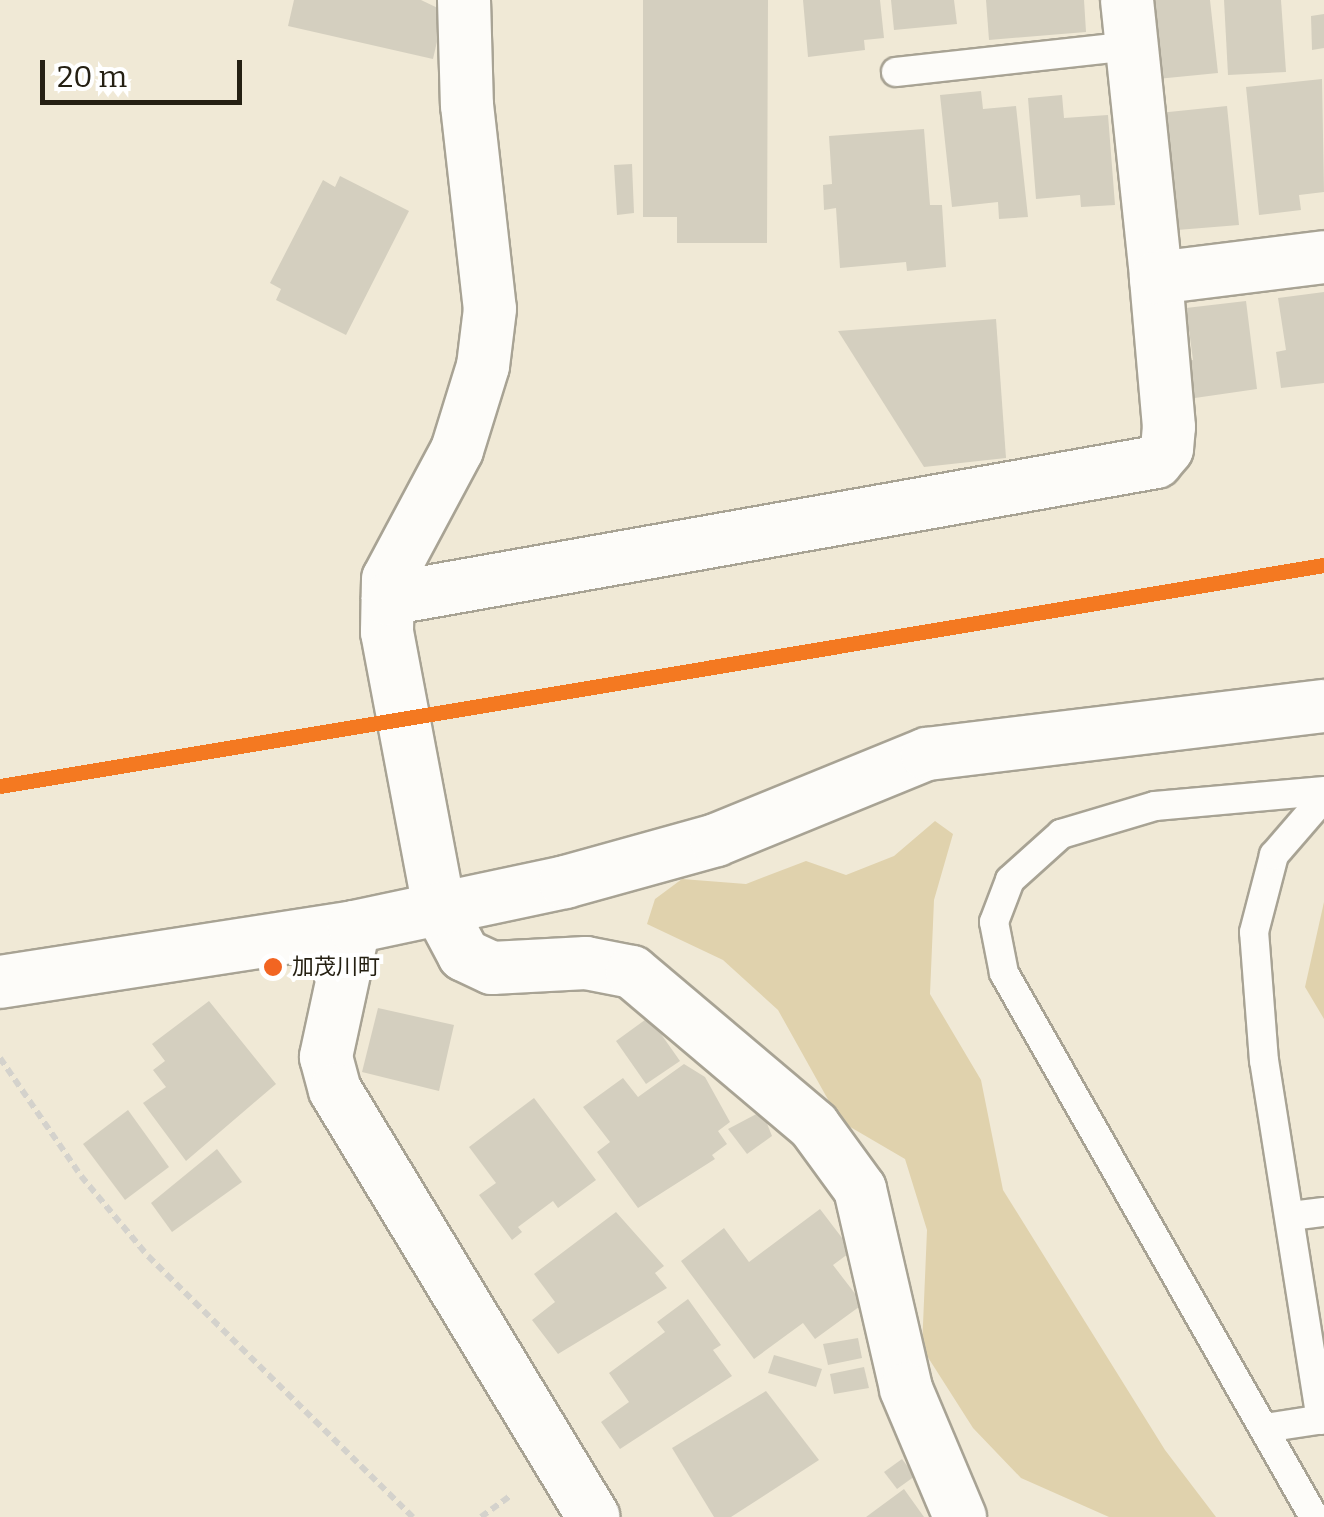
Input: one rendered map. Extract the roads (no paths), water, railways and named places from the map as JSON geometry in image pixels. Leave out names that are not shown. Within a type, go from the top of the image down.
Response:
[{"type":"street","points":[[464,0],[466,105],[490,309],[485,347],[457,450],[388,579],[387,616],[424,850],[439,908],[464,955],[492,968],[586,963],[632,972],[814,1126],[860,1189],[906,1389],[960,1517]]},
{"type":"street","points":[[387,616],[1156,462],[1167,449],[1169,428],[1129,23]]},
{"type":"street","points":[[1156,278],[1324,257]]},
{"type":"street","points":[[0,982],[354,926],[716,840],[927,754],[1324,706]]},
{"type":"street","points":[[354,926],[326,1057],[335,1090],[594,1517]]},
{"type":"lane","points":[[896,72],[1129,23]]},
{"type":"lane","points":[[1265,1428],[1322,1419],[1264,1062],[1254,932],[1274,855],[1324,794]]},
{"type":"lane","points":[[1314,1517],[1004,973],[994,922],[1010,880],[1061,834],[1156,806],[1324,794]]},
{"type":"lane","points":[[1291,1216],[1324,1212]]},
{"type":"place","name":"加茂川町","points":[[273,967]]}]
